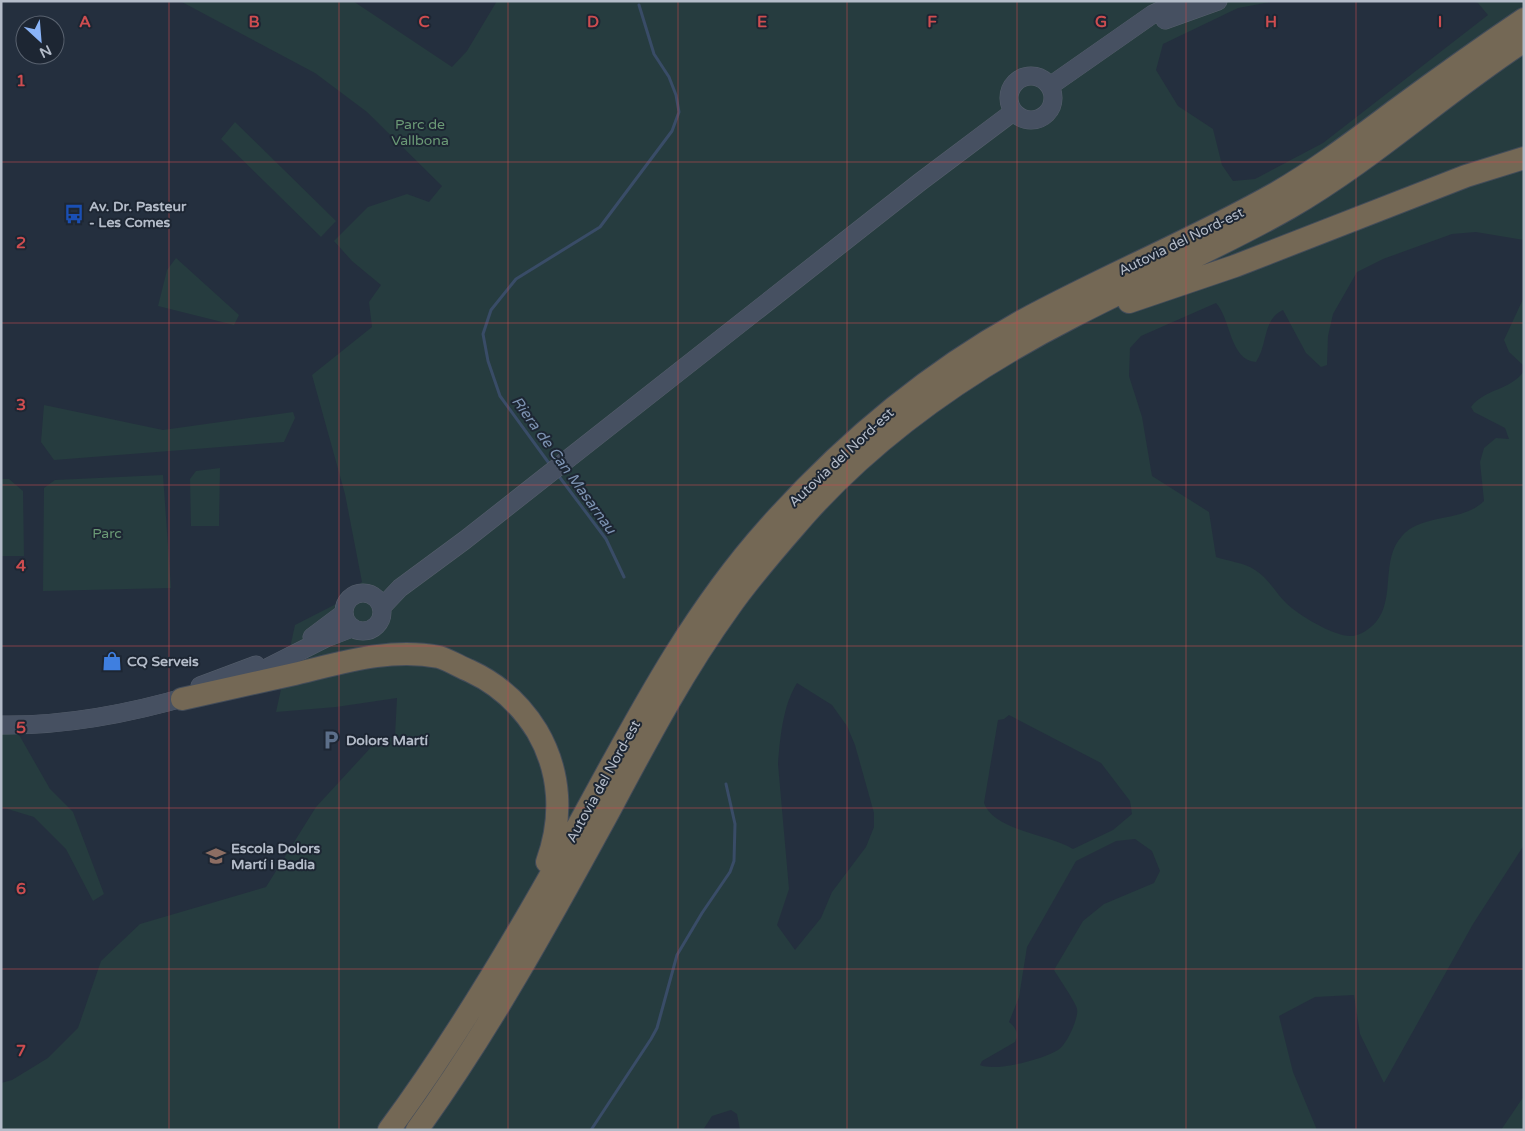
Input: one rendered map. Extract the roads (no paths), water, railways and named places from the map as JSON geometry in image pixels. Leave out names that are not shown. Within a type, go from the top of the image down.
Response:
[{"type":"highway","name":"Autovia del Nord-est","points":[[390,1130],[448,1045],[514,936],[562,855],[642,709],[702,611],[768,528],[817,476],[858,437],[919,388],[1009,328],[1113,273],[1250,208],[1312,171],[1524,19]]},
{"type":"highway","name":"Autovia del Nord-est","points":[[417,1130],[456,1074],[515,980],[673,693],[730,606],[809,511],[908,421],[982,369],[1077,314],[1201,254],[1289,208],[1371,153],[1524,42]]},
{"type":"highway","points":[[1077,314],[1111,308],[1227,269],[1466,176],[1524,158]]},
{"type":"highway","points":[[182,699],[357,658],[396,654],[440,657],[487,679],[512,700],[529,719],[544,743],[553,772],[558,798],[558,821],[553,844],[514,936]]},
{"type":"street","points":[[1050,86],[1107,44],[1160,10],[1180,1]]},
{"type":"street","points":[[1160,10],[1190,1]]},
{"type":"street","points":[[1107,44],[1156,23],[1218,1]]},
{"type":"street","points":[[1036,76],[1050,86],[1054,100],[1048,114],[1042,118],[1027,120],[1013,112],[1010,105],[1010,90],[1020,79],[1036,76]]},
{"type":"street","points":[[379,602],[483,525],[920,182],[1013,112]]},
{"type":"street","points":[[364,593],[379,602],[382,619],[374,628],[363,632],[348,621],[346,603],[353,596],[364,593]]},
{"type":"street","points":[[1,725],[34,724],[119,714],[182,699],[247,678],[326,638],[348,621]]},
{"type":"street","points":[[1,715],[49,715],[113,708],[177,693],[243,671],[348,621]]},
{"type":"waterway","name":"Riera de Can Masarnau","points":[[551,466],[500,396],[488,361],[483,334],[491,310],[516,279],[600,227],[672,131],[679,112],[676,95],[669,77],[654,54],[639,5]]},
{"type":"waterway","name":"Riera de Can Masarnau","points":[[558,475],[606,539],[624,577]]},
{"type":"waterway","points":[[591,1130],[657,1028],[677,955],[702,913],[730,872],[734,861],[735,824],[726,784]]},
{"type":"place","name":"Av. Dr. Pasteur - Les Comes","points":[[74,214]]},
{"type":"place","name":"CQ Serveis","points":[[112,661]]},
{"type":"place","name":"Dolors Martí","points":[[331,740]]},
{"type":"place","name":"Escola Dolors Martí i Badia","points":[[216,856]]},
{"type":"park label","name":"Parc de Vallbona","points":[[420,132]]},
{"type":"park label","name":"Parc","points":[[107,533]]}]
